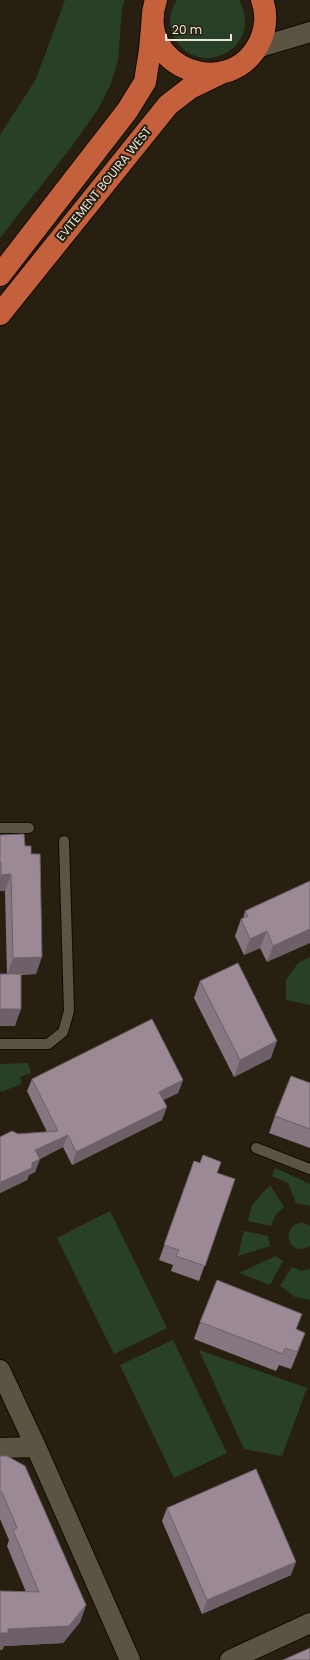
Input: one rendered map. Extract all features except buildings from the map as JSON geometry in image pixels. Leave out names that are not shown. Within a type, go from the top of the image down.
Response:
[{"type":"highway","points":[[257,48],[263,33],[266,17],[262,0]]},
{"type":"highway","points":[[154,8],[157,39],[162,49],[178,65],[200,74],[223,72]]},
{"type":"highway","name":"EVITEMENT BOUIRA WEST","points":[[0,275],[127,111],[145,82],[154,8]]},
{"type":"highway","name":"EVITEMENT BOUIRA WEST","points":[[0,314],[168,105],[190,88],[223,72],[236,68],[247,60],[257,48]]},
{"type":"street","points":[[257,48],[310,32]]},
{"type":"street","points":[[0,1370],[36,1447],[130,1660]]},
{"type":"street","points":[[0,1448],[36,1447]]},
{"type":"street","points":[[230,1660],[310,1623]]},
{"type":"lane","points":[[0,828],[29,828]]},
{"type":"lane","points":[[0,1044],[48,1044],[63,1032],[69,1011],[64,841]]},
{"type":"lane","points":[[256,1148],[310,1169]]},
{"type":"green space","points":[[65,0],[125,0],[122,8],[118,61],[110,86],[98,109],[72,146],[0,238],[0,135],[36,79]]},
{"type":"green space","points":[[177,0],[239,0],[245,17],[243,32],[236,45],[225,54],[211,58],[197,57],[184,49],[171,30],[171,12]]},
{"type":"green space","points":[[310,957],[310,1005],[286,1000],[286,980],[298,963]]},
{"type":"green space","points":[[28,1063],[31,1073],[20,1077],[21,1084],[1,1092],[0,1064]]},
{"type":"green space","points":[[275,1168],[310,1184],[310,1206],[296,1203],[288,1183],[272,1176]]},
{"type":"green space","points":[[270,1185],[284,1207],[276,1214],[271,1226],[248,1221],[252,1205]]},
{"type":"green space","points":[[110,1211],[167,1328],[114,1354],[57,1238]]},
{"type":"green space","points":[[299,1223],[310,1226],[310,1246],[303,1249],[298,1249],[293,1246],[289,1237],[289,1232]]},
{"type":"green space","points":[[244,1231],[268,1236],[270,1246],[238,1256]]},
{"type":"green space","points":[[276,1256],[283,1261],[270,1285],[239,1273]]},
{"type":"green space","points":[[292,1267],[301,1271],[310,1269],[310,1300],[295,1297],[280,1286]]},
{"type":"green space","points":[[173,1340],[227,1453],[174,1478],[120,1365]]},
{"type":"green space","points":[[199,1350],[307,1388],[282,1456],[244,1449]]}]
